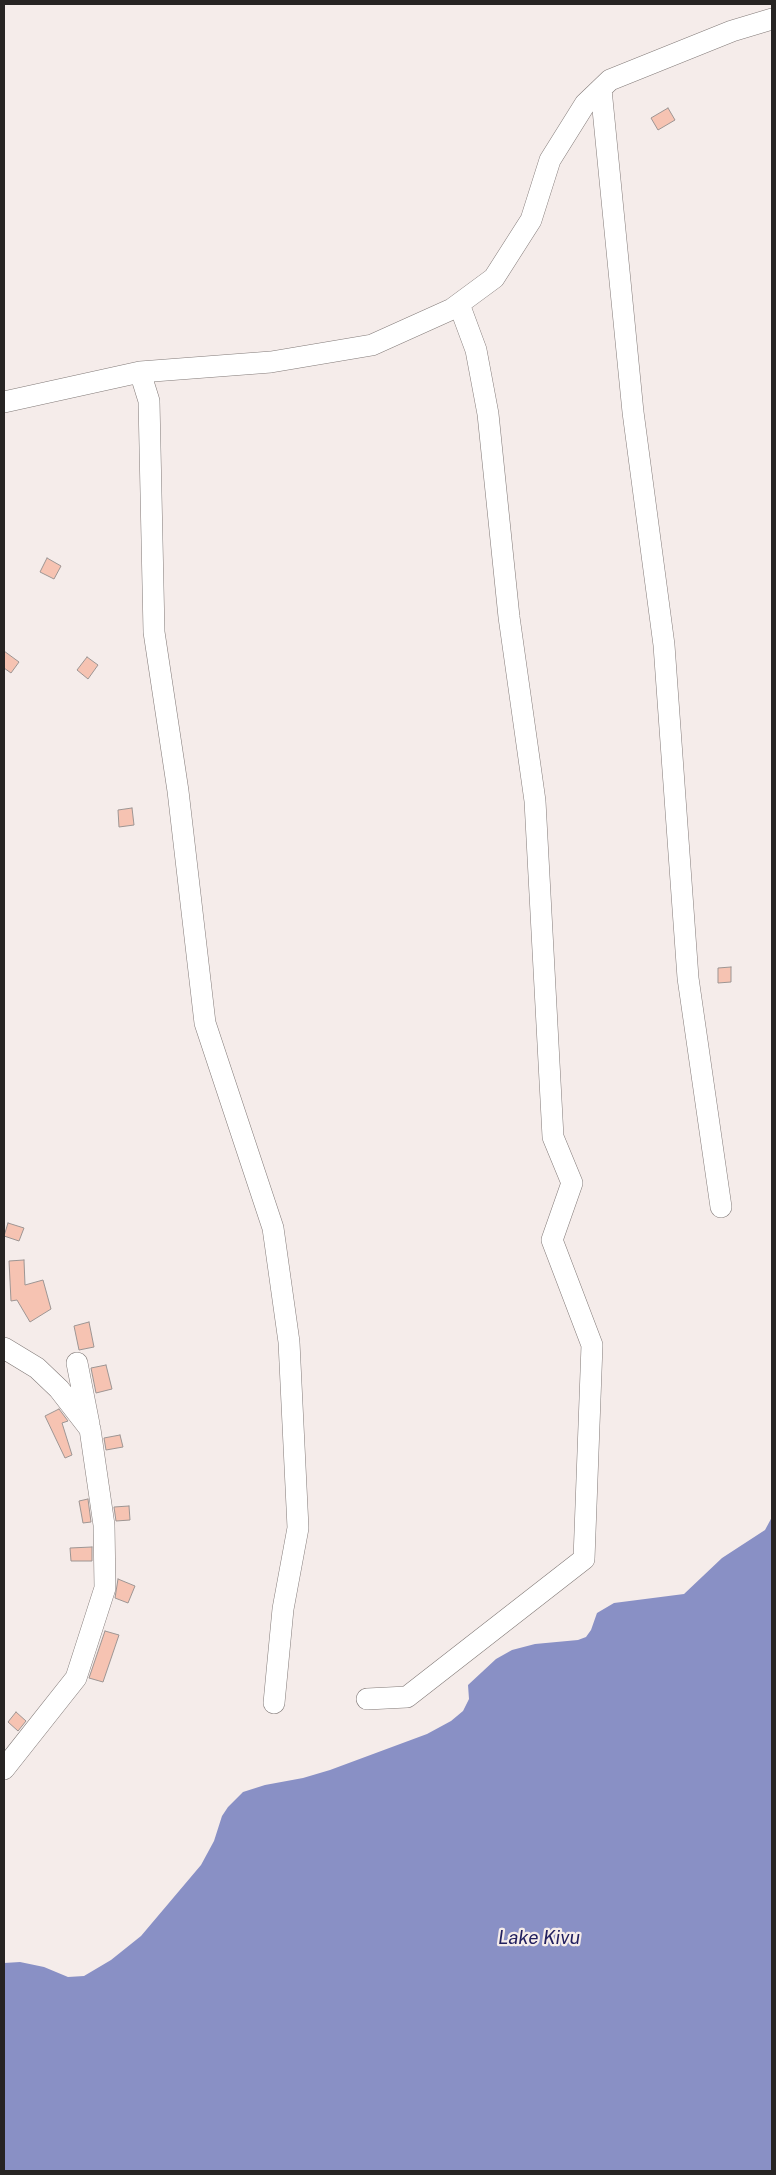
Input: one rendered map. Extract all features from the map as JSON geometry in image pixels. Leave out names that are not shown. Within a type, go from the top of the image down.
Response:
[{"type":"street","points":[[4,402],[140,372],[271,362],[372,345],[459,304],[494,278],[531,220],[550,160],[585,104],[610,80],[732,31],[772,19]]},
{"type":"street","points":[[601,89],[633,412],[664,645],[688,978],[721,1207]]},
{"type":"street","points":[[367,1699],[407,1697],[584,1559],[592,1345],[552,1240],[572,1183],[553,1137],[535,801],[509,617],[488,414],[476,350],[459,304]]},
{"type":"street","points":[[140,372],[149,401],[154,632],[178,791],[205,1023],[273,1228],[289,1342],[298,1528],[283,1609],[274,1703]]},
{"type":"street","points":[[4,1348],[37,1368],[59,1389],[90,1429]]},
{"type":"street","points":[[4,1769],[76,1678],[105,1588],[104,1526],[90,1429],[77,1363]]},
{"type":"water","name":"Lake Kivu","points":[[772,1517],[772,2171],[4,2171],[4,1963],[20,1962],[44,1967],[68,1977],[84,1976],[111,1960],[141,1936],[201,1865],[214,1841],[222,1816],[243,1792],[330,1770],[427,1734],[451,1721],[463,1711],[469,1699],[468,1685],[496,1659],[512,1650],[535,1644],[578,1640],[586,1637],[591,1630],[597,1613],[614,1603],[684,1594],[722,1558],[765,1530]]},
{"type":"building","points":[[668,108],[675,120],[658,130],[651,118]]},
{"type":"building","points":[[47,558],[61,566],[54,579],[40,572]]},
{"type":"building","points":[[4,651],[19,662],[11,673],[4,668]]},
{"type":"building","points":[[87,657],[98,665],[88,679],[77,670]]},
{"type":"building","points":[[132,808],[134,825],[119,827],[118,810]]},
{"type":"building","points":[[731,967],[731,982],[718,983],[718,968]]},
{"type":"building","points":[[8,1223],[24,1228],[19,1241],[4,1236]]},
{"type":"building","points":[[24,1260],[25,1285],[43,1280],[51,1309],[30,1322],[17,1300],[11,1301],[9,1261]]},
{"type":"building","points":[[89,1322],[94,1347],[79,1350],[74,1326]]},
{"type":"building","points":[[106,1365],[112,1389],[96,1393],[91,1368]]},
{"type":"building","points":[[59,1409],[68,1421],[62,1423],[72,1455],[65,1458],[45,1416]]},
{"type":"building","points":[[120,1435],[123,1447],[106,1450],[104,1438]]},
{"type":"building","points":[[88,1499],[91,1522],[83,1523],[79,1501]]},
{"type":"building","points":[[129,1506],[130,1520],[116,1521],[114,1507]]},
{"type":"building","points":[[92,1547],[92,1561],[71,1561],[70,1548]]},
{"type":"building","points":[[118,1579],[135,1586],[128,1603],[115,1598]]},
{"type":"building","points":[[105,1631],[119,1635],[103,1682],[89,1678]]},
{"type":"building","points":[[16,1712],[26,1721],[18,1731],[8,1722]]}]
